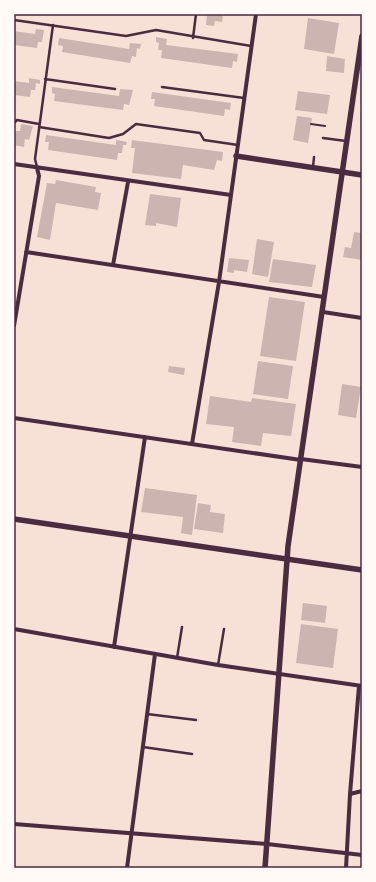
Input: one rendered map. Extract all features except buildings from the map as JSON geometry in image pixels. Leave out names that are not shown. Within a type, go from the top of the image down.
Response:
[{"type":"street","points":[[192,444],[219,282],[256,14]]},
{"type":"street","points":[[265,868],[287,560],[362,36]]},
{"type":"street","points":[[236,156],[362,175]]},
{"type":"street","points":[[14,164],[231,196]]},
{"type":"street","points":[[14,326],[16,302],[39,176],[37,168]]},
{"type":"street","points":[[113,265],[128,182]]},
{"type":"street","points":[[26,252],[324,297]]},
{"type":"street","points":[[322,312],[362,318]]},
{"type":"street","points":[[14,418],[362,468]]},
{"type":"street","points":[[114,647],[145,437]]},
{"type":"street","points":[[14,519],[362,570]]},
{"type":"street","points":[[14,629],[218,666],[361,686],[350,794],[346,868]]},
{"type":"street","points":[[128,868],[155,654]]},
{"type":"street","points":[[350,794],[362,791]]},
{"type":"street","points":[[14,824],[267,844],[362,855]]},
{"type":"lane","points":[[193,38],[196,14]]},
{"type":"lane","points":[[14,20],[126,36],[156,30],[193,38],[252,46]]},
{"type":"lane","points":[[37,168],[35,159],[53,25]]},
{"type":"lane","points":[[45,79],[115,90]]},
{"type":"lane","points":[[162,86],[244,98]]},
{"type":"lane","points":[[14,123],[17,120],[109,138],[124,134],[136,124],[200,133],[204,140],[238,145]]},
{"type":"lane","points":[[323,138],[347,141]]},
{"type":"lane","points":[[313,168],[314,157]]},
{"type":"lane","points":[[177,658],[182,627]]},
{"type":"lane","points":[[218,666],[224,629]]},
{"type":"lane","points":[[147,714],[196,720]]},
{"type":"lane","points":[[143,747],[192,754]]},
{"type":"path","points":[[311,124],[325,126]]}]
